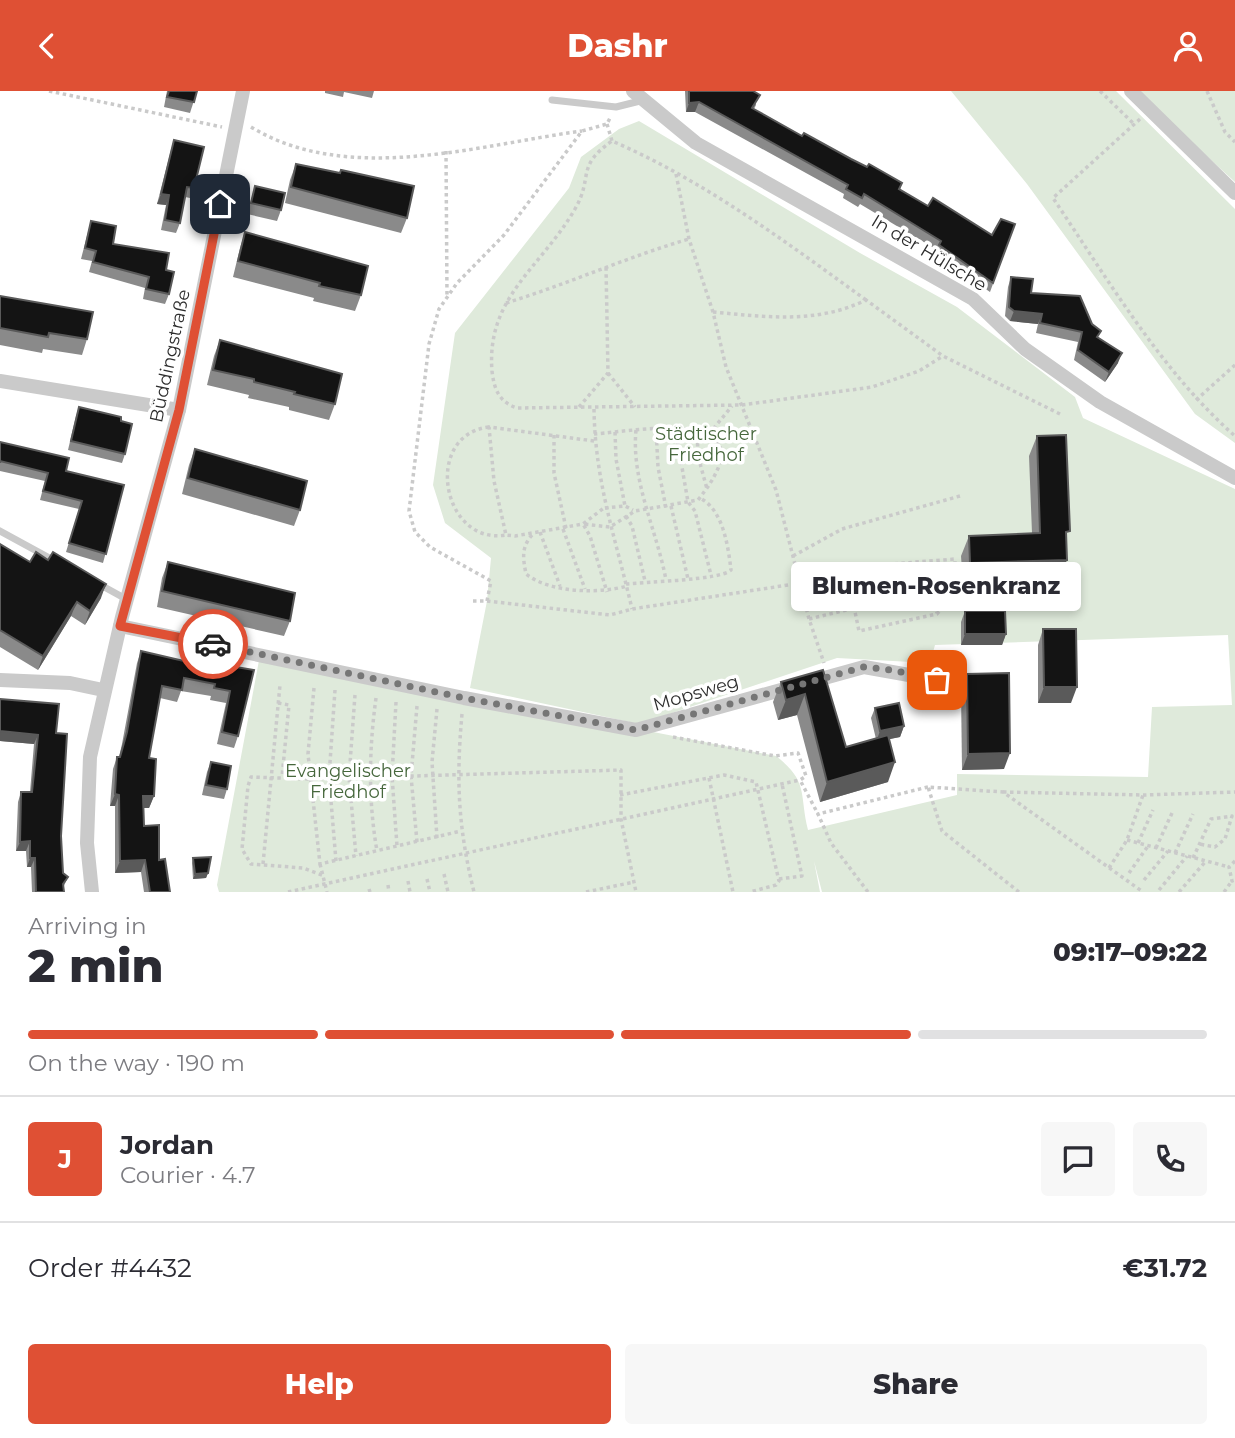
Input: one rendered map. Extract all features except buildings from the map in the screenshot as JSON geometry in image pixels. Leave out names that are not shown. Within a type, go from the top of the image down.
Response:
[{"type":"street","name":"Büddingstraße","points":[[92,892],[87,843],[90,757],[103,689],[179,410],[243,91]]},
{"type":"street","points":[[1131,91],[1235,193]]},
{"type":"street","name":"In der Hülsche","points":[[639,95],[696,143],[973,299],[1025,349],[1100,402],[1235,478]]},
{"type":"street","points":[[0,381],[179,410]]},
{"type":"street","points":[[120,626],[464,698]]},
{"type":"street","name":"Mopsweg","points":[[464,698],[636,730],[864,667],[937,680]]},
{"type":"street","points":[[0,680],[70,683],[103,689]]},
{"type":"lane","points":[[552,100],[616,107],[639,95]]},
{"type":"lane","points":[[0,531],[69,569]]},
{"type":"lane","points":[[92,581],[127,600]]},
{"type":"path","points":[[49,91],[236,124],[278,142],[330,154],[382,157],[446,151],[582,131],[607,124]]},
{"type":"path","points":[[1100,91],[1135,125]]},
{"type":"path","points":[[1207,91],[1225,132],[1235,142]]},
{"type":"path","points":[[616,107],[607,124],[612,141],[676,174],[798,251],[943,356],[1059,414]]},
{"type":"path","points":[[1150,110],[1054,198],[1108,279],[1196,400],[1235,436]]},
{"type":"path","points":[[487,601],[491,581],[429,547],[415,532],[409,511],[429,344],[439,309],[504,235],[582,131]]},
{"type":"path","points":[[612,141],[594,154],[587,165],[585,186],[576,208],[536,266],[504,303],[490,346],[493,382],[499,397],[506,404],[517,408],[594,409],[742,405],[872,387],[919,371],[943,356]]},
{"type":"path","points":[[446,151],[447,298]]},
{"type":"path","points":[[676,174],[689,239],[713,312],[726,367],[776,490],[809,619],[830,675]]},
{"type":"path","points":[[504,303],[550,290],[606,266],[689,239]]},
{"type":"path","points":[[606,266],[608,373],[636,408]]},
{"type":"path","points":[[713,312],[805,318],[843,311],[866,300]]},
{"type":"path","points":[[1196,400],[1235,365]]},
{"type":"path","points":[[579,407],[608,373]]},
{"type":"path","points":[[709,433],[733,405]]},
{"type":"path","points":[[594,409],[594,441],[605,507],[632,609]]},
{"type":"path","points":[[594,434],[675,427],[709,433],[717,442],[720,454],[715,478],[700,498],[668,507],[635,511],[610,527],[583,524],[495,537],[467,524],[451,503],[447,485],[448,470],[458,443],[467,432],[489,427],[594,441]]},
{"type":"path","points":[[489,427],[494,481],[506,535]]},
{"type":"path","points":[[675,427],[688,502],[695,511],[711,575]]},
{"type":"path","points":[[656,428],[658,467],[688,579]]},
{"type":"path","points":[[696,429],[698,456],[707,489]]},
{"type":"path","points":[[636,431],[635,442],[646,510],[661,550],[666,580]]},
{"type":"path","points":[[615,432],[616,459],[625,506]]},
{"type":"path","points":[[554,435],[554,473],[565,528],[585,589]]},
{"type":"path","points":[[793,556],[812,543],[842,529],[961,496]]},
{"type":"path","points":[[533,533],[525,543],[523,554],[526,574],[536,582],[607,592],[646,582],[727,574],[731,570],[730,563],[718,514],[713,504],[700,498]]},
{"type":"path","points":[[583,524],[605,507],[625,506],[635,511]]},
{"type":"path","points":[[626,516],[632,526],[646,582]]},
{"type":"path","points":[[583,524],[590,536],[607,592]]},
{"type":"path","points":[[540,532],[560,586]]},
{"type":"path","points":[[472,601],[610,615],[632,609],[801,583],[891,564],[955,559],[955,592],[937,614],[859,631],[854,607]]},
{"type":"path","points":[[809,619],[930,590],[937,614]]},
{"type":"path","points":[[263,865],[280,685]]},
{"type":"path","points":[[314,688],[309,726],[309,779],[320,864],[327,892]]},
{"type":"path","points":[[335,690],[329,777],[336,861]]},
{"type":"path","points":[[355,695],[349,777],[356,856]]},
{"type":"path","points":[[376,698],[371,809],[377,851]]},
{"type":"path","points":[[464,698],[457,774],[461,831],[474,892]]},
{"type":"path","points":[[396,702],[392,776],[397,847]]},
{"type":"path","points":[[278,703],[289,705],[282,777]]},
{"type":"path","points":[[417,706],[411,776],[417,842]]},
{"type":"path","points":[[437,709],[432,762],[437,838]]},
{"type":"path","points":[[288,892],[800,781],[806,775],[798,753],[775,756],[636,730]]},
{"type":"path","points":[[322,874],[303,868],[251,864],[242,849],[251,777],[309,779],[621,770],[621,819],[636,892]]},
{"type":"path","points":[[620,795],[724,775],[757,782],[778,879],[776,885],[750,892]]},
{"type":"path","points":[[709,778],[733,892]]},
{"type":"path","points":[[800,781],[831,843],[868,892]]},
{"type":"path","points":[[778,879],[802,876],[782,785]]},
{"type":"path","points":[[818,814],[928,787],[1003,792],[1143,795],[1235,792]]},
{"type":"path","points":[[928,787],[942,831],[1018,892]]},
{"type":"path","points":[[1003,792],[1143,892]]},
{"type":"path","points":[[1109,868],[1127,840],[1143,795]]},
{"type":"path","points":[[1138,843],[1153,810]]},
{"type":"path","points":[[1156,848],[1172,813]]},
{"type":"path","points":[[1175,853],[1193,814]]},
{"type":"path","points":[[1193,858],[1199,844],[1211,819],[1232,816],[1225,839],[1216,846],[1199,844]]},
{"type":"path","points":[[320,864],[461,831]]},
{"type":"path","points":[[1127,840],[1229,867]]},
{"type":"path","points":[[1129,873],[1148,846]]},
{"type":"path","points":[[1144,880],[1168,851]]},
{"type":"path","points":[[1159,891],[1187,856]]},
{"type":"path","points":[[1179,892],[1206,862]]},
{"type":"path","points":[[1229,867],[1235,862]]},
{"type":"path","points":[[1224,892],[1233,880],[1229,867]]},
{"type":"path","points":[[444,874],[448,892]]},
{"type":"path","points":[[427,879],[430,892]]},
{"type":"path","points":[[408,881],[410,892]]},
{"type":"path","points":[[586,892],[634,882]]},
{"type":"path","points":[[388,885],[389,892]]},
{"type":"green space","points":[[951,91],[1116,91],[1235,209],[1235,443],[1195,414],[1027,184]]},
{"type":"green space","points":[[1136,91],[1235,91],[1235,182],[1140,95]]},
{"type":"green space","name":"Städtischer Friedhof","points":[[639,121],[860,253],[957,307],[1075,397],[1083,418],[1235,489],[1235,892],[822,892],[814,861],[820,892],[219,892],[217,885],[260,655],[776,756],[794,773],[798,781],[808,830],[957,795],[957,774],[1148,777],[1152,707],[1232,705],[1228,635],[935,645],[930,663],[837,658],[639,724],[470,688],[487,601],[491,558],[445,523],[433,485],[455,333],[569,188],[581,157],[619,129]]},
{"type":"way so far","points":[[213,644],[464,698],[636,730],[864,667],[937,680]]},
{"type":"place","name":"Blumen-Rosenkranz","points":[[937,680]]},
{"type":"route","points":[[213,644],[120,626],[179,410],[220,204]]},
{"type":"park label","name":"Evangelischer Friedhof","points":[[348,782]]}]
